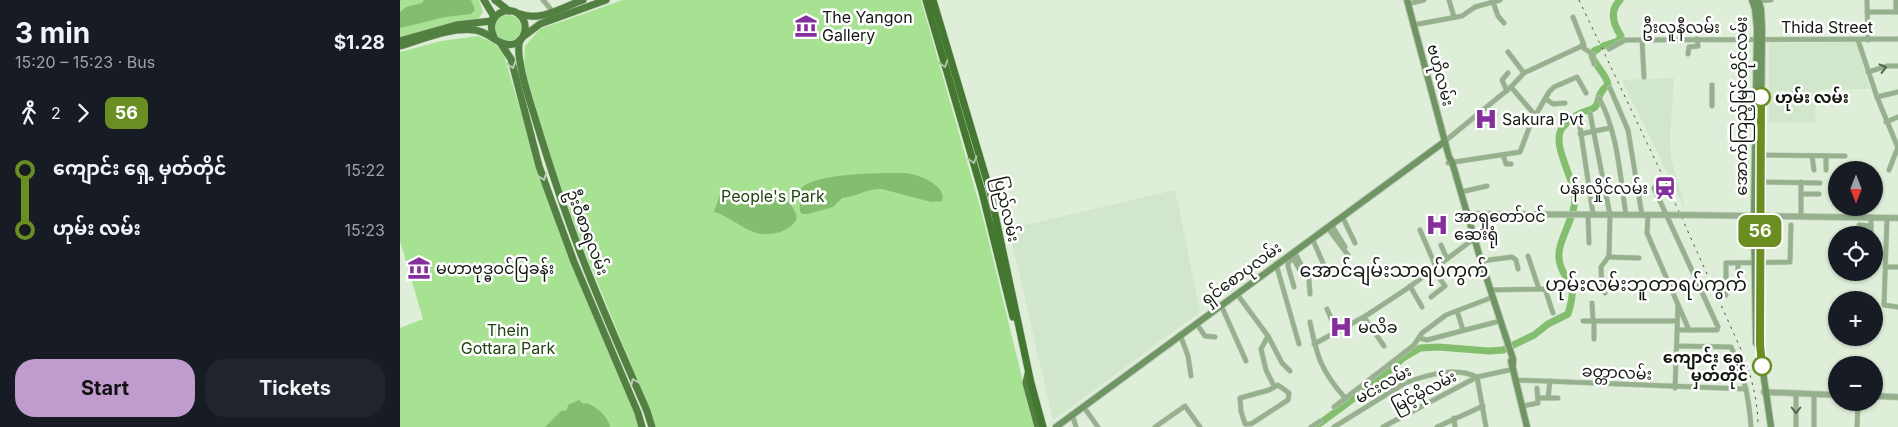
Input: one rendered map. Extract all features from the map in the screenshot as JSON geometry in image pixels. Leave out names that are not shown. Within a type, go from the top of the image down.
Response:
[{"type":"highway","name":"ပြည်လမ်း","points":[[926,0],[982,192],[1028,374]]},
{"type":"highway","name":"ပြည်လမ်း","points":[[933,0],[990,190],[1028,374]]},
{"type":"highway","points":[[1028,374],[1044,427]]},
{"type":"main road","points":[[484,0],[493,15],[491,29],[494,37],[501,44],[511,45],[540,24],[606,0]]},
{"type":"main road","points":[[495,0],[509,11],[530,18],[553,12],[581,0]]},
{"type":"main road","name":"အောက်ကြည့်မြင်တိုင်လမ်း","points":[[1755,1],[1759,40],[1756,344],[1771,427]]},
{"type":"main road","name":"ဗဟိုလမ်း","points":[[1407,2],[1444,142],[1490,290],[1496,322],[1506,344]]},
{"type":"main road","points":[[400,41],[456,25],[493,20],[501,12],[509,11]]},
{"type":"main road","points":[[518,14],[523,20],[525,28],[522,38]]},
{"type":"main road","points":[[400,46],[459,30],[477,31],[494,37]]},
{"type":"main road","name":"ဦးဝီစာရလမ်း","points":[[522,38],[519,44],[522,88],[539,166],[574,262],[638,413],[642,427]]},
{"type":"main road","name":"ဦးဝီစာရလမ်း","points":[[501,44],[511,59],[538,128],[582,258],[652,427]]},
{"type":"main road","points":[[530,130],[538,128]]},
{"type":"main road","name":"ရှင်စောပုလမ်း","points":[[1056,427],[1180,334],[1444,142]]},
{"type":"main road","name":"ဗဟိုလမ်း","points":[[1450,161],[1471,241],[1510,355],[1527,427]]},
{"type":"main road","points":[[616,362],[624,358]]},
{"type":"main road","name":"ပြည်လမ်း","points":[[1028,374],[1026,383],[1038,427]]},
{"type":"main road","name":"ပြည်လမ်း","points":[[1028,374],[1034,380],[1044,427]]},
{"type":"street","points":[[543,0],[553,12]]},
{"type":"street","points":[[1407,2],[1424,0]]},
{"type":"street","points":[[1449,0],[1454,17]]},
{"type":"street","points":[[1413,25],[1462,16],[1475,7],[1500,0]]},
{"type":"street","points":[[1755,1],[1771,0]]},
{"type":"street","points":[[1867,0],[1868,40]]},
{"type":"street","points":[[1867,12],[1897,12],[1896,0]]},
{"type":"street","points":[[1493,2],[1498,16],[1504,22]]},
{"type":"street","points":[[1444,142],[1509,90],[1524,72],[1581,46],[1584,43],[1574,17]]},
{"type":"street","name":"Thida Street","points":[[1759,40],[1898,39]]},
{"type":"street","name":"ဦးလူနီလမ်း","points":[[1609,49],[1625,40],[1759,40]]},
{"type":"street","points":[[1642,40],[1644,77]]},
{"type":"street","points":[[1688,54],[1689,47],[1698,46],[1697,40]]},
{"type":"street","points":[[1858,40],[1886,122],[1898,148],[1889,170]]},
{"type":"street","points":[[1581,46],[1592,54],[1594,64]]},
{"type":"street","points":[[1508,52],[1524,72]]},
{"type":"street","points":[[1868,72],[1887,66],[1898,66]]},
{"type":"street","points":[[1508,73],[1502,79],[1509,90],[1541,124]]},
{"type":"street","points":[[1450,161],[1520,152],[1534,118],[1554,87],[1578,77],[1586,93]]},
{"type":"street","points":[[1712,85],[1712,106]]},
{"type":"street","points":[[1610,88],[1628,130],[1647,233],[1689,330]]},
{"type":"street","points":[[1877,97],[1898,92]]},
{"type":"street","points":[[1599,98],[1606,110],[1626,215]]},
{"type":"street","points":[[1546,99],[1553,104],[1565,103]]},
{"type":"street","points":[[1590,113],[1610,215],[1608,257],[1601,267],[1602,290],[1604,293]]},
{"type":"street","points":[[1886,122],[1898,117]]},
{"type":"street","points":[[1579,120],[1591,214],[1589,243]]},
{"type":"street","points":[[1580,134],[1610,128]]},
{"type":"street","points":[[1503,155],[1506,164],[1512,164]]},
{"type":"street","points":[[1758,155],[1845,156]]},
{"type":"street","points":[[1812,156],[1814,170]]},
{"type":"street","points":[[1823,165],[1824,156]]},
{"type":"street","points":[[1824,156],[1826,170]]},
{"type":"street","points":[[1758,182],[1820,183]]},
{"type":"street","points":[[1801,182],[1801,216]]},
{"type":"street","points":[[1461,192],[1487,186]]},
{"type":"street","points":[[1654,188],[1718,327],[1717,330],[1678,330]]},
{"type":"street","points":[[1801,194],[1819,194]]},
{"type":"street","points":[[1467,214],[1898,218]]},
{"type":"street","points":[[1342,216],[1355,243]]},
{"type":"street","points":[[1859,225],[1871,226],[1871,217]]},
{"type":"street","points":[[1887,218],[1884,306],[1898,307]]},
{"type":"street","points":[[1329,225],[1346,248]]},
{"type":"street","points":[[1329,225],[1348,256]]},
{"type":"street","points":[[1726,295],[1726,263],[1790,262],[1791,225]]},
{"type":"street","points":[[1420,230],[1434,268],[1445,286],[1430,298]]},
{"type":"street","points":[[1312,238],[1327,272]]},
{"type":"street","points":[[1314,344],[1364,317],[1471,241]]},
{"type":"street","points":[[1441,245],[1447,258]]},
{"type":"street","points":[[1292,254],[1299,269]]},
{"type":"street","points":[[1292,254],[1288,263],[1294,287]]},
{"type":"street","points":[[1292,254],[1309,280],[1310,294]]},
{"type":"street","points":[[1528,256],[1539,289]]},
{"type":"street","points":[[1481,261],[1512,257],[1516,260],[1518,269]]},
{"type":"street","points":[[1608,257],[1639,258]]},
{"type":"street","points":[[1738,262],[1738,280]]},
{"type":"street","points":[[1276,264],[1300,344]]},
{"type":"street","points":[[1886,267],[1898,267]]},
{"type":"street","points":[[1410,286],[1422,307]]},
{"type":"street","points":[[1490,290],[1545,289],[1553,313]]},
{"type":"street","points":[[1237,294],[1268,336],[1282,363],[1290,371]]},
{"type":"street","points":[[1334,407],[1414,345],[1422,333],[1446,315],[1491,298]]},
{"type":"street","points":[[1592,303],[1594,339]]},
{"type":"street","points":[[1675,388],[1678,304]]},
{"type":"street","points":[[1221,305],[1246,361]]},
{"type":"street","points":[[1327,309],[1337,332]]},
{"type":"street","points":[[1457,311],[1463,330]]},
{"type":"street","points":[[1364,317],[1384,346]]},
{"type":"street","points":[[1583,321],[1677,321]]},
{"type":"street","points":[[1310,322],[1314,344],[1327,376],[1346,399]]},
{"type":"street","points":[[1419,338],[1427,340],[1496,322]]},
{"type":"street","points":[[1196,323],[1205,336],[1215,338]]},
{"type":"street","points":[[1180,334],[1188,356],[1191,376]]},
{"type":"street","points":[[1268,336],[1261,349],[1266,370],[1274,386]]},
{"type":"street","points":[[1677,346],[1730,347],[1741,368],[1751,427]]},
{"type":"street","name":"မြင့်မိုလမ်း","points":[[1383,427],[1477,377],[1513,366]]},
{"type":"street","name":"မင်းလမ်း","points":[[1334,427],[1405,383],[1418,378],[1454,372],[1470,373],[1477,377]]},
{"type":"street","points":[[1477,377],[1486,427]]},
{"type":"street","name":"ခတ္တာလမ်း","points":[[1516,380],[1675,388],[1746,389]]},
{"type":"street","points":[[1548,398],[1550,381]]},
{"type":"street","points":[[1278,385],[1288,394],[1288,400],[1247,425],[1241,411],[1240,398],[1269,390],[1274,386],[1278,385]]},
{"type":"street","points":[[1523,406],[1538,404],[1537,388]]},
{"type":"street","points":[[1766,392],[1828,394]]},
{"type":"street","points":[[1796,393],[1796,427]]},
{"type":"street","points":[[1814,394],[1814,427]]},
{"type":"street","points":[[1883,396],[1898,397]]},
{"type":"street","points":[[1539,398],[1558,398]]},
{"type":"street","points":[[1083,406],[1098,427]]},
{"type":"street","points":[[1155,427],[1185,406],[1200,427]]},
{"type":"street","points":[[1437,427],[1483,406]]},
{"type":"street","points":[[1857,427],[1858,411]]},
{"type":"street","points":[[1072,414],[1076,427]]},
{"type":"street","points":[[1454,418],[1455,427]]},
{"type":"street","points":[[1164,421],[1168,427]]},
{"type":"street","points":[[1312,427],[1320,421]]},
{"type":"shaded area","points":[[424,0],[471,0],[475,10],[471,14],[445,17],[400,28],[400,12],[406,7],[422,3]]},
{"type":"shaded area","points":[[1856,42],[1870,89],[1825,89],[1816,93],[1815,123],[1769,122],[1769,43]]},
{"type":"shaded area","points":[[1674,78],[1670,136],[1671,159],[1686,211],[1622,80]]},
{"type":"shaded area","name":"Sakura Pvt","points":[[1494,107],[1500,115],[1478,132],[1472,124]]},
{"type":"shaded area","points":[[906,173],[931,182],[941,190],[942,201],[931,202],[877,189],[842,198],[833,207],[808,214],[802,214],[800,211],[799,191],[817,180],[849,175]]},
{"type":"shaded area","points":[[722,188],[732,190],[736,206],[773,191],[789,202],[794,209],[797,219],[789,227],[773,234],[761,234],[751,231],[714,212]]},
{"type":"shaded area","points":[[1175,190],[1200,312],[1053,420],[1009,229]]},
{"type":"shaded area","points":[[579,400],[583,404],[587,403],[598,409],[607,419],[610,427],[545,427],[561,411],[567,410],[568,405]]},
{"type":"green space","points":[[400,0],[479,0],[483,12],[477,21],[400,39]]},
{"type":"green space","name":"People's Park","points":[[623,0],[921,0],[982,214],[1034,427],[655,427],[648,405],[580,240],[552,161],[524,67],[525,46],[540,29]]},
{"type":"green space","points":[[508,15],[517,19],[521,28],[517,37],[508,41],[499,37],[495,28],[499,19]]},
{"type":"green space","name":"Thein Gottara Park","points":[[478,36],[494,43],[503,52],[560,232],[582,290],[627,392],[639,427],[400,427],[400,328],[423,319],[400,241],[400,52],[441,41]]},
{"type":"waterway","points":[[1603,46],[1618,41],[1621,36],[1613,18],[1614,9],[1620,0]]},
{"type":"waterway","points":[[1315,427],[1384,376],[1403,358],[1420,348],[1503,350],[1534,335],[1548,324],[1568,314],[1572,300],[1572,291],[1561,268],[1559,252],[1572,215],[1575,200],[1572,182],[1559,142],[1563,127],[1578,114],[1595,107],[1604,88],[1608,85],[1606,78],[1592,56],[1594,51],[1598,49]]},
{"type":"railway","points":[[1579,0],[1667,185],[1743,354],[1754,390],[1758,427]]},
{"type":"bus line","name":"56","points":[[1761,97],[1760,359],[1762,366]]},
{"type":"place","name":"The Yangon Gallery","points":[[806,26]]},
{"type":"place","name":"ဟုမ်း လမ်း","points":[[1761,97]]},
{"type":"place","name":"Sakura Pvt","points":[[1486,119]]},
{"type":"place","name":"ပန်းလှိုင်လမ်း","points":[[1665,188]]},
{"type":"place","name":"အာရှတော်ဝင် ဆေးရုံ","points":[[1437,225]]},
{"type":"place","name":"မဟာဗုဒ္ဓဝင်ပြခန်း","points":[[419,268]]},
{"type":"place","name":"မလိခ","points":[[1341,327]]},
{"type":"place","name":"ကျောင်း ရှေ့ မှတ်တိုင်","points":[[1762,366]]},
{"type":"district","name":"အောင်ချမ်းသာရပ်ကွက်","points":[[1394,270]]},
{"type":"district","name":"ဟုမ်းလမ်းဘူတာရပ်ကွက်","points":[[1646,284]]}]
